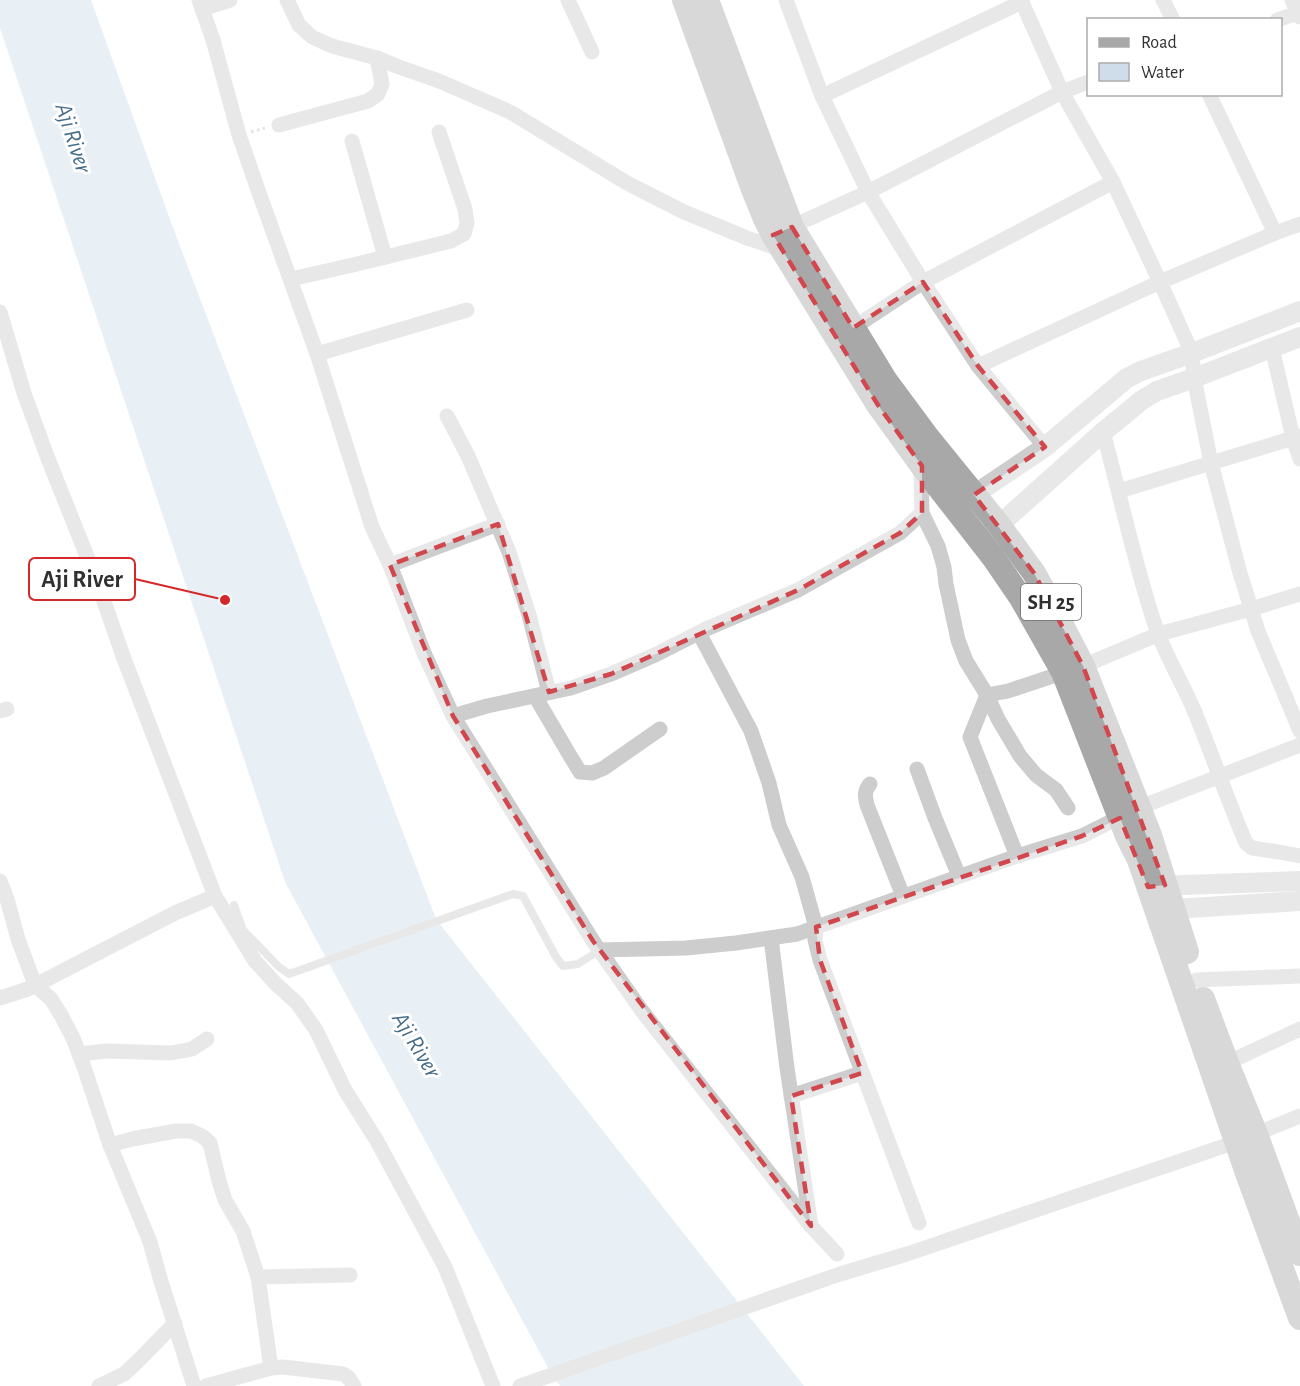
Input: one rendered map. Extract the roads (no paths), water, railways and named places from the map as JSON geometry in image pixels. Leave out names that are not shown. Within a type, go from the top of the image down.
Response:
[{"type":"main road","points":[[684,0],[765,219],[782,237],[878,405],[931,459]]},
{"type":"main road","name":"SH 25","points":[[707,0],[782,237],[853,328],[896,396],[931,459],[965,502],[999,525],[1034,573],[1129,813],[1150,835],[1156,886],[1164,909],[1196,980],[1227,1063],[1246,1138],[1300,1254]]},
{"type":"main road","points":[[965,502],[981,541],[1073,669]]},
{"type":"main road","points":[[1164,909],[1246,1138],[1300,1318]]},
{"type":"street","points":[[230,0],[200,5],[213,40],[240,135],[317,354],[372,527],[390,565],[424,654],[453,716],[600,950],[642,1011],[812,1226],[837,1254]]},
{"type":"street","points":[[287,0],[299,25],[312,37],[332,46],[377,58],[438,81],[510,112],[627,183],[684,212],[747,238],[782,237],[1062,92],[1087,83]]},
{"type":"street","points":[[567,0],[592,52]]},
{"type":"street","points":[[786,0],[822,96],[868,192],[978,366],[1045,447]]},
{"type":"street","points":[[1163,0],[1172,18]]},
{"type":"street","points":[[822,96],[1022,1],[1062,92],[1113,182],[1192,353],[1194,378],[1211,463],[1240,573],[1258,631],[1300,731]]},
{"type":"street","points":[[1281,18],[1297,10]]},
{"type":"street","points":[[279,125],[368,101],[378,94],[382,84],[377,58]]},
{"type":"street","points":[[1210,96],[1275,233]]},
{"type":"street","points":[[291,279],[451,241],[464,234],[467,223],[465,209],[439,132]]},
{"type":"street","points":[[352,141],[385,257]]},
{"type":"street","points":[[853,328],[923,282],[1113,182]]},
{"type":"street","points":[[978,366],[1160,282],[1300,224]]},
{"type":"street","points":[[317,354],[467,310]]},
{"type":"street","points":[[965,502],[1045,447],[1127,378],[1300,311]]},
{"type":"street","points":[[0,312],[24,393],[66,509],[98,584],[123,656],[215,896],[255,961],[297,1003],[316,1030],[345,1090],[377,1141],[445,1267],[493,1386]]},
{"type":"street","points":[[981,541],[1142,400],[1157,391],[1300,337]]},
{"type":"street","points":[[1272,348],[1297,437],[1300,459]]},
{"type":"street","points":[[447,416],[468,456],[509,552],[529,615],[542,694],[568,754],[580,772],[592,773],[604,768],[660,729]]},
{"type":"street","points":[[1103,432],[1146,598],[1246,843],[1252,848],[1300,856]]},
{"type":"street","points":[[1119,491],[1297,437]]},
{"type":"street","points":[[931,459],[921,475],[922,513],[938,546],[958,640],[966,661],[1020,756],[1036,775],[1056,790],[1068,808]]},
{"type":"street","points":[[453,716],[487,706],[571,688],[611,674],[798,590],[900,533],[922,513]]},
{"type":"street","points":[[390,565],[498,524]]},
{"type":"street","points":[[987,696],[1073,669],[1159,634],[1300,594]]},
{"type":"street","points":[[699,633],[751,731],[769,783],[779,825],[802,877],[816,927],[815,940],[820,960],[919,1223]]},
{"type":"street","points":[[987,696],[970,737],[1017,856]]},
{"type":"street","points":[[600,950],[686,948],[797,934],[1017,856],[1082,836],[1129,813],[1300,745]]},
{"type":"street","points":[[917,769],[959,876]]},
{"type":"street","points":[[870,784],[865,790],[867,805],[903,896]]},
{"type":"street","points":[[1279,852],[1300,845]]},
{"type":"street","points":[[1156,886],[1300,880]]},
{"type":"street","points":[[0,881],[35,986],[51,999],[79,1054],[110,1145],[150,1242],[194,1386]]},
{"type":"street","points":[[0,998],[35,986],[175,913],[215,896]]},
{"type":"street","points":[[1164,909],[1300,901]]},
{"type":"street","points":[[771,938],[779,1014],[812,1226]]},
{"type":"street","points":[[1196,980],[1300,976]]},
{"type":"street","points":[[1227,1063],[1300,1029]]},
{"type":"street","points":[[79,1054],[107,1051],[171,1053],[192,1049],[207,1039]]},
{"type":"street","points":[[791,1096],[862,1073]]},
{"type":"street","points":[[520,1386],[840,1274],[907,1254],[1246,1138],[1300,1116]]},
{"type":"street","points":[[110,1145],[176,1131],[191,1131],[210,1143],[225,1200],[243,1231],[258,1277],[271,1368]]},
{"type":"street","points":[[258,1277],[350,1275]]},
{"type":"street","points":[[99,1386],[124,1374],[175,1323]]},
{"type":"street","points":[[206,1386],[271,1368],[283,1367],[343,1374],[352,1381],[354,1386]]},
{"type":"lane","points":[[234,905],[243,930],[279,967],[289,974],[513,894],[523,896],[556,957],[564,966],[578,964],[600,950]]},
{"type":"water","points":[[0,0],[91,0],[172,225],[436,919],[804,1386],[560,1386],[552,1375],[285,882],[0,28]]},
{"type":"place","name":"Aji River","points":[[225,600]]}]
